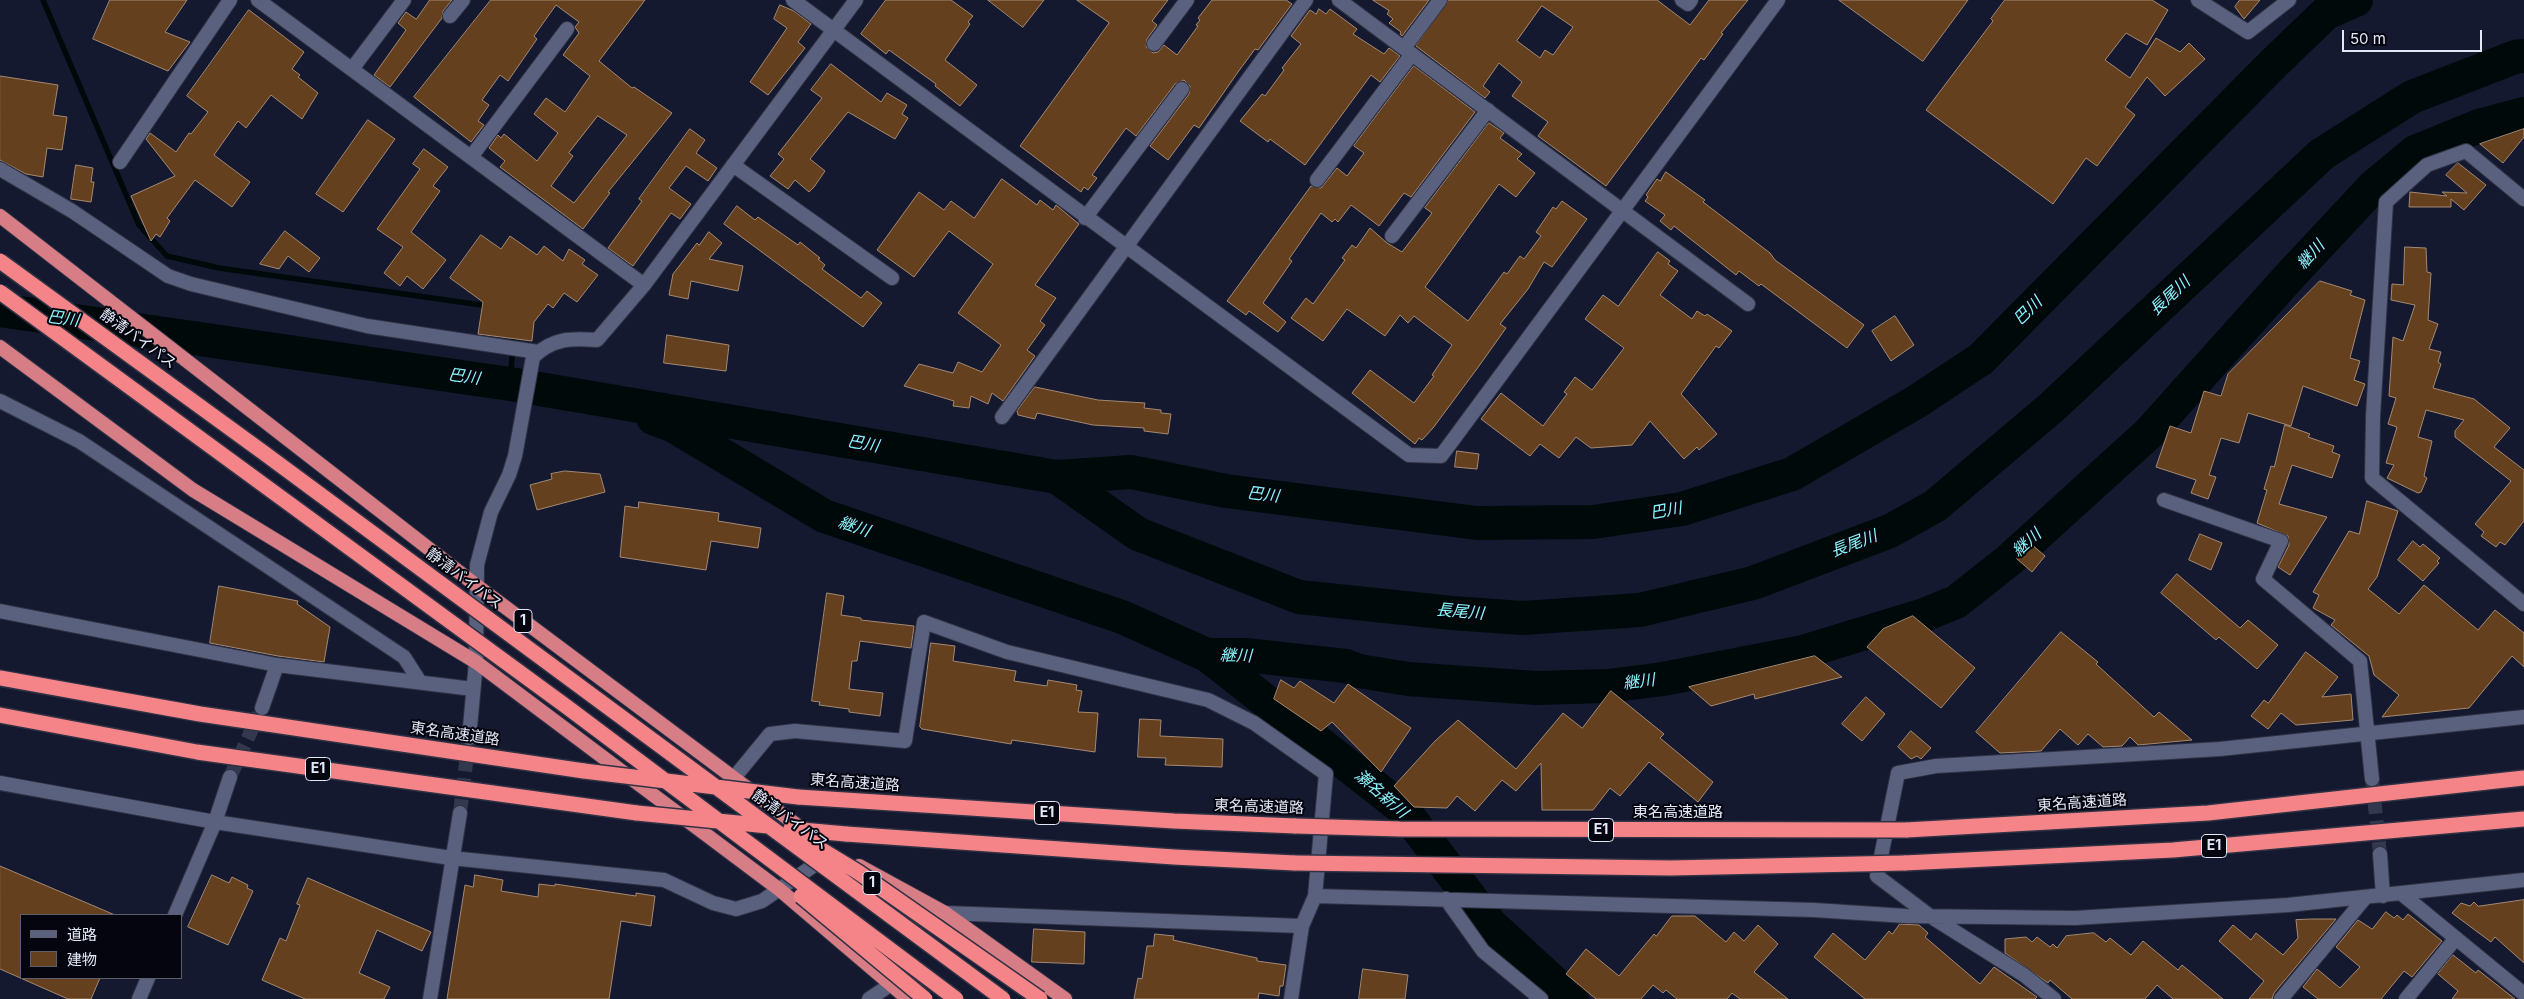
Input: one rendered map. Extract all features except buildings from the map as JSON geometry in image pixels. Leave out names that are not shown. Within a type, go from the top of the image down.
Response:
[{"type":"highway","name":"1","points":[[0,216],[477,586],[733,779],[833,852],[945,913],[1065,999]]},
{"type":"highway","name":"静清バイパス","points":[[0,261],[264,453],[1003,999]]},
{"type":"highway","points":[[0,292],[567,707],[677,792],[956,999]]},
{"type":"highway","points":[[0,347],[193,490],[476,662],[780,890],[908,999]]},
{"type":"highway","name":"東名高速道路","points":[[0,678],[200,714],[584,771],[798,797],[1174,821],[1296,826],[1400,829],[1906,830],[2208,813],[2524,778]]},
{"type":"highway","name":"E1","points":[[0,715],[197,752],[637,812],[846,834],[1174,857],[1295,863],[1671,868],[1904,863],[2173,850],[2524,819]]},
{"type":"highway","name":"1","points":[[699,775],[858,872],[1040,999]]},
{"type":"highway","points":[[677,792],[925,999]]},
{"type":"street","points":[[120,162],[230,0]]},
{"type":"street","points":[[258,0],[644,285]]},
{"type":"street","points":[[352,69],[404,0]]},
{"type":"street","points":[[450,16],[463,0]]},
{"type":"street","points":[[793,0],[1409,456],[1440,456],[1778,0]]},
{"type":"street","points":[[469,738],[476,662],[477,565],[491,512],[509,474],[517,449],[535,355],[543,348],[568,338],[597,340],[644,285],[856,0]]},
{"type":"street","points":[[1154,44],[1187,0]]},
{"type":"street","points":[[1002,417],[1306,0]]},
{"type":"street","points":[[1339,0],[1748,304]]},
{"type":"street","points":[[1317,180],[1408,51],[1440,0]]},
{"type":"street","points":[[1682,0],[1688,4],[1691,0]]},
{"type":"street","points":[[2198,0],[2248,32],[2289,0]]},
{"type":"street","points":[[471,157],[567,29]]},
{"type":"street","points":[[1085,218],[1182,89]]},
{"type":"street","points":[[1392,236],[1488,110]]},
{"type":"street","points":[[2524,199],[2466,151],[2427,165],[2386,202],[2373,416],[2372,478],[2524,604]]},
{"type":"street","points":[[734,165],[892,278]]},
{"type":"street","points":[[0,169],[72,211],[168,276],[366,326],[535,355]]},
{"type":"street","points":[[0,402],[79,441],[404,657],[420,682]]},
{"type":"street","points":[[2164,500],[2281,541],[2264,579],[2360,661],[2372,779]]},
{"type":"street","points":[[0,612],[277,665],[473,689]]},
{"type":"street","points":[[733,779],[770,734],[795,731],[905,741],[924,622],[1007,652],[1208,700],[1254,723],[1326,774],[1315,896],[1302,926],[1292,999]]},
{"type":"street","points":[[262,708],[277,665]]},
{"type":"street","points":[[2054,999],[2024,975],[1930,916],[1878,876],[1898,773],[1936,766],[2220,749],[2368,734],[2523,715]]},
{"type":"street","points":[[175,914],[215,822],[230,776]]},
{"type":"street","points":[[0,783],[215,822],[451,858],[664,880],[714,903],[736,909],[762,901],[833,852]]},
{"type":"street","points":[[430,999],[451,858],[460,813]]},
{"type":"street","points":[[2380,854],[2383,896]]},
{"type":"street","points":[[1315,896],[1814,910],[1930,916],[2075,918],[2280,906],[2524,880]]},
{"type":"street","points":[[2402,894],[2524,994]]},
{"type":"street","points":[[2281,999],[2365,898]]},
{"type":"street","points":[[1446,899],[1483,950],[1541,999]]},
{"type":"street","points":[[945,913],[1302,926]]},
{"type":"street","points":[[2406,999],[2456,938]]},
{"type":"street","points":[[138,999],[148,979]]},
{"type":"street","points":[[869,999],[890,985]]},
{"type":"waterway","points":[[43,0],[139,225],[167,256],[219,268],[489,306]]},
{"type":"waterway","name":"巴川","points":[[0,310],[510,384],[1057,477],[1131,472],[1226,491],[1477,523],[1593,522],[1682,509],[1792,474],[1916,402],[1981,359],[2274,63],[2326,13],[2356,0]]},
{"type":"waterway","name":"長尾川","points":[[1057,477],[1138,534],[1299,597],[1452,613],[1523,618],[1640,610],[1753,583],[1890,531],[1935,506],[2052,407],[2322,154],[2412,97],[2515,57],[2524,56]]},
{"type":"waterway","name":"継川","points":[[653,418],[672,425],[824,516],[1122,617],[1207,655],[1245,655],[1346,666],[1359,671],[1408,679],[1536,688],[1608,686],[1663,679],[1803,652],[1924,615],[1956,602],[2008,561],[2149,433],[2288,278],[2373,187],[2415,152],[2479,126],[2524,114]]},
{"type":"waterway","points":[[510,384],[514,331]]},
{"type":"waterway","name":"瀬名新川","points":[[1207,655],[1402,808],[1491,925],[1572,999]]},
{"type":"tunnel","points":[[230,777],[259,714]]},
{"type":"tunnel","points":[[460,813],[469,738]]},
{"type":"tunnel","points":[[2372,779],[2380,854]]}]
